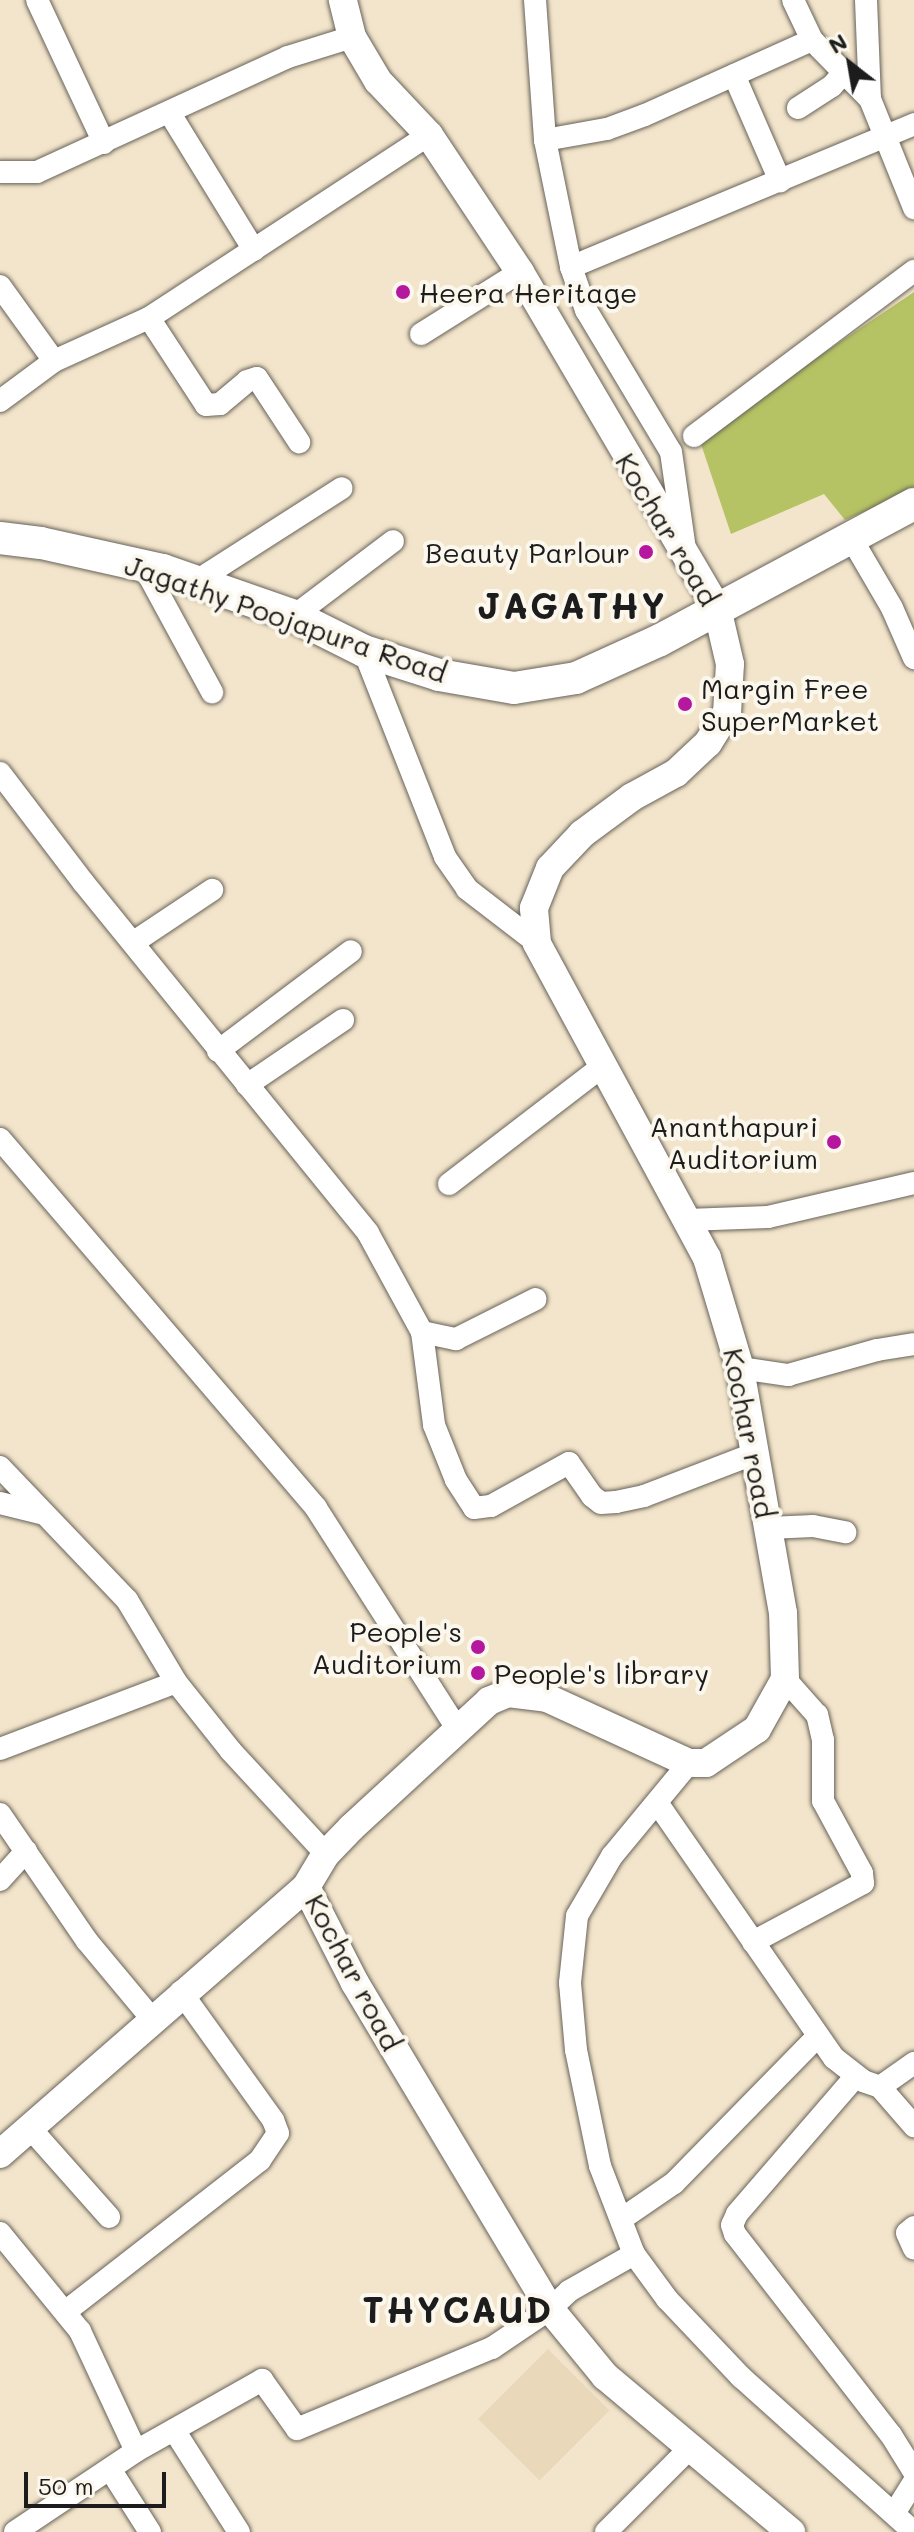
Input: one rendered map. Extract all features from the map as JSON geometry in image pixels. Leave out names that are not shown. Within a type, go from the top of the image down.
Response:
[{"type":"main road","name":"Jagathy Poojapura Road","points":[[0,538],[41,543],[143,565],[294,616],[364,651],[439,675],[514,688],[576,678],[660,640],[914,504]]},
{"type":"street","points":[[37,0],[104,143]]},
{"type":"street","name":"Kochar road","points":[[343,0],[352,37],[378,81],[429,135],[520,272],[717,608],[730,664],[727,713],[708,743],[676,773],[632,797],[582,834],[550,868],[534,908],[537,943],[707,1258],[740,1368],[756,1453],[783,1613],[785,1679]]},
{"type":"street","points":[[535,0],[545,140],[571,267],[586,310],[671,452],[685,558]]},
{"type":"street","points":[[793,0],[812,40],[870,99],[914,208]]},
{"type":"street","points":[[866,0],[870,99]]},
{"type":"street","points":[[0,172],[37,172],[288,57],[352,37]]},
{"type":"street","points":[[545,140],[607,129],[812,40]]},
{"type":"street","points":[[798,108],[832,86],[844,72]]},
{"type":"street","points":[[734,75],[780,181]]},
{"type":"street","points":[[169,112],[254,250]]},
{"type":"street","points":[[571,267],[914,124]]},
{"type":"street","points":[[0,401],[54,361],[149,318],[429,135]]},
{"type":"street","points":[[694,436],[914,271]]},
{"type":"street","points":[[421,334],[520,272]]},
{"type":"street","points":[[0,286],[54,361]]},
{"type":"street","points":[[149,318],[206,405],[220,404],[247,381],[257,378],[299,442]]},
{"type":"street","points":[[195,582],[342,488]]},
{"type":"street","points":[[850,536],[892,608],[914,658]]},
{"type":"street","points":[[294,616],[393,541]]},
{"type":"street","points":[[0,548],[41,543]]},
{"type":"street","points":[[143,565],[212,692]]},
{"type":"street","points":[[364,651],[445,857],[467,889],[537,943]]},
{"type":"street","points":[[0,773],[218,1051],[368,1233],[422,1332],[434,1425],[456,1480],[474,1508],[491,1506],[569,1463],[592,1496],[601,1503],[644,1496],[756,1453]]},
{"type":"street","points":[[134,942],[212,890]]},
{"type":"street","points":[[218,1051],[351,951]]},
{"type":"street","points":[[247,1085],[343,1020]]},
{"type":"street","points":[[449,1184],[603,1066]]},
{"type":"street","points":[[0,1139],[316,1508],[458,1730]]},
{"type":"street","points":[[687,1220],[768,1217],[914,1183]]},
{"type":"street","points":[[422,1332],[456,1339],[536,1299]]},
{"type":"street","points":[[740,1368],[788,1375],[877,1350],[914,1344]]},
{"type":"street","points":[[0,1467],[127,1600],[176,1682],[231,1751],[326,1854]]},
{"type":"street","points":[[0,1503],[44,1514]]},
{"type":"street","points":[[769,1528],[813,1526],[845,1532]]},
{"type":"street","points":[[753,1942],[863,1883],[862,1873],[823,1801],[823,1740],[817,1715],[785,1679],[757,1729],[706,1763],[689,1763],[612,1856],[577,1916],[570,1983],[576,2050],[600,2166],[623,2218],[634,2254],[667,2299],[741,2377],[914,2532]]},
{"type":"street","points":[[0,1749],[176,1682]]},
{"type":"street","name":"Kochar road","points":[[689,1763],[547,1698],[508,1693],[489,1701],[326,1854],[306,1887],[362,1996],[550,2309],[605,2376],[791,2532]]},
{"type":"street","points":[[658,1804],[817,2037],[834,2058],[856,2076],[880,2087],[914,2126]]},
{"type":"street","points":[[0,1814],[87,1941],[152,2019]]},
{"type":"street","points":[[0,1880],[26,1851]]},
{"type":"street","points":[[0,2154],[181,1992],[306,1887]]},
{"type":"street","points":[[65,2312],[260,2160],[278,2133],[273,2120],[181,1992]]},
{"type":"street","points":[[623,2218],[674,2183],[817,2037]]},
{"type":"street","points":[[880,2087],[914,2063]]},
{"type":"street","points":[[856,2076],[737,2214],[732,2225],[735,2234],[891,2435],[914,2472]]},
{"type":"street","points":[[30,2128],[109,2217]]},
{"type":"street","points":[[914,2227],[907,2233],[914,2249]]},
{"type":"street","points":[[0,2233],[65,2312],[93,2352],[136,2451]]},
{"type":"street","points":[[15,2532],[136,2451],[262,2380],[297,2429],[479,2354],[550,2309],[569,2291],[634,2254]]},
{"type":"street","points":[[174,2430],[239,2532]]},
{"type":"street","points":[[606,2532],[690,2448]]},
{"type":"street","points":[[110,2469],[150,2532]]},
{"type":"street","points":[[895,2512],[914,2482]]},
{"type":"shaded area","points":[[548,2349],[610,2411],[540,2481],[478,2419]]},
{"type":"green space","points":[[914,292],[914,489],[845,520],[824,494],[731,534],[701,444],[794,373]]},
{"type":"place","name":"Heera Heritage","points":[[403,292]]},
{"type":"place","name":"Beauty Parlour","points":[[646,552]]},
{"type":"place","name":"Margin Free SuperMarket","points":[[685,704]]},
{"type":"place","name":"Ananthapuri Auditorium","points":[[834,1142]]},
{"type":"place","name":"People's Auditorium","points":[[478,1647]]},
{"type":"place","name":"People's library","points":[[478,1673]]},
{"type":"district","name":"JAGATHY","points":[[572,605]]},
{"type":"district","name":"THYCAUD","points":[[458,2309]]}]
